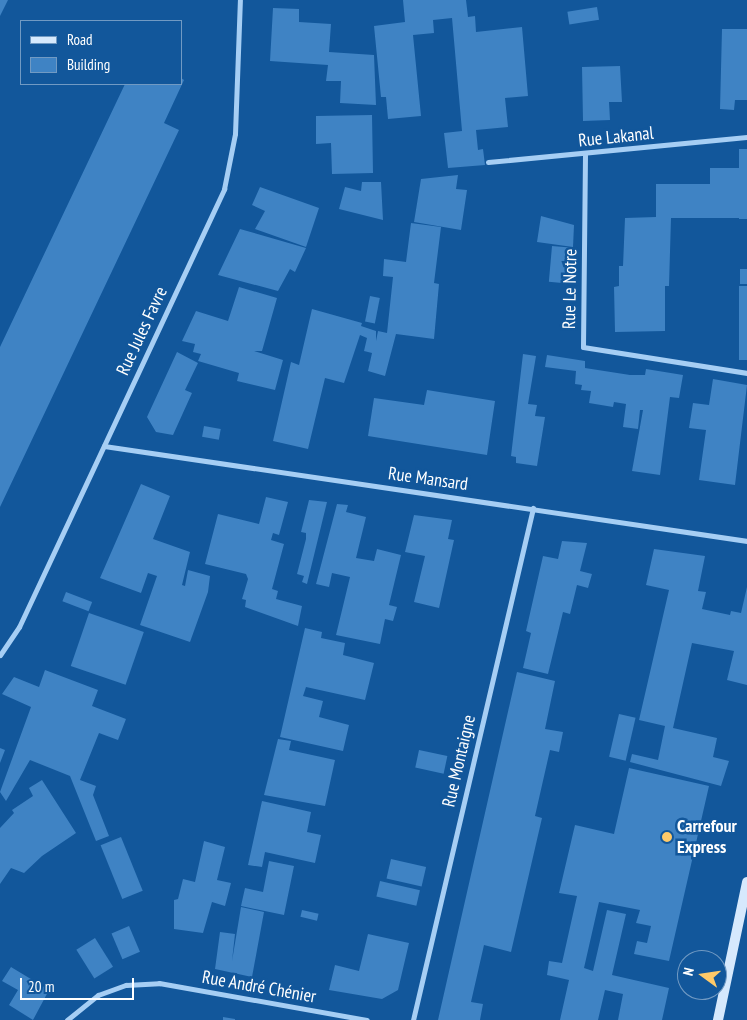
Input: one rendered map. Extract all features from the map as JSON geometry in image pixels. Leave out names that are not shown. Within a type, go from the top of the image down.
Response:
[{"type":"street","name":"Rue Jules Favre","points":[[0,655],[19,627],[224,188],[235,134],[240,0]]},
{"type":"street","name":"Rue Lakanal","points":[[488,162],[585,155],[747,137]]},
{"type":"street","name":"Rue Le Notre","points":[[585,155],[583,347],[747,373]]},
{"type":"street","name":"Rue Mansard","points":[[104,446],[747,541]]},
{"type":"street","name":"Rue Montaigne","points":[[413,1020],[532,508]]},
{"type":"street","points":[[718,1020],[747,882]]},
{"type":"street","name":"Rue André Chénier","points":[[67,1020],[98,996],[126,986],[159,984],[367,1020]]},
{"type":"building","points":[[0,0],[8,0],[0,16]]},
{"type":"building","points":[[403,0],[466,0],[468,17],[475,16],[476,32],[522,27],[528,96],[505,98],[508,127],[476,130],[478,150],[483,149],[485,165],[448,168],[444,133],[462,131],[452,18],[433,20],[434,33],[413,35],[421,116],[388,119],[386,97],[381,97],[374,26],[405,22]]},
{"type":"building","points":[[597,7],[599,20],[569,25],[567,12]]},
{"type":"building","points":[[273,8],[299,9],[299,22],[331,24],[329,52],[374,55],[376,105],[340,103],[341,81],[326,81],[328,65],[270,61]]},
{"type":"building","points":[[722,29],[747,29],[747,100],[735,100],[734,110],[720,109]]},
{"type":"building","points":[[620,66],[622,102],[609,102],[610,120],[583,121],[582,67]]},
{"type":"building","points":[[125,85],[182,85],[164,123],[179,130],[0,507],[0,347]]},
{"type":"building","points":[[372,115],[373,173],[332,174],[331,143],[316,144],[316,116]]},
{"type":"building","points":[[739,149],[747,149],[747,219],[739,219]]},
{"type":"building","points":[[710,168],[739,168],[739,218],[671,218],[669,286],[665,286],[665,331],[615,332],[614,287],[619,286],[619,266],[623,266],[625,218],[656,217],[656,184],[710,184]]},
{"type":"building","points":[[458,175],[456,189],[467,190],[461,230],[414,222],[421,179]]},
{"type":"building","points":[[362,182],[381,182],[383,220],[339,209],[345,187],[361,191]]},
{"type":"building","points":[[260,187],[319,208],[306,247],[255,229],[265,211],[252,205]]},
{"type":"building","points":[[541,216],[574,225],[573,247],[537,242]]},
{"type":"building","points":[[411,223],[441,227],[434,283],[439,284],[434,339],[396,334],[385,376],[368,371],[372,353],[364,351],[367,338],[360,335],[344,383],[325,378],[308,449],[273,441],[291,362],[299,365],[312,309],[362,323],[361,326],[376,331],[376,341],[378,331],[387,333],[393,277],[383,276],[384,259],[406,262]]},
{"type":"building","points":[[240,229],[306,248],[295,272],[290,269],[278,291],[218,275]]},
{"type":"building","points":[[552,246],[573,248],[570,284],[549,282]]},
{"type":"building","points":[[740,269],[747,269],[747,284],[740,284]]},
{"type":"building","points":[[739,286],[747,286],[747,360],[739,360]]},
{"type":"building","points":[[239,287],[277,298],[262,351],[254,351],[283,360],[275,390],[237,381],[239,373],[198,361],[201,354],[193,352],[195,344],[182,341],[196,311],[228,321]]},
{"type":"building","points":[[370,296],[380,298],[375,323],[365,322]]},
{"type":"building","points":[[177,352],[198,363],[185,390],[192,393],[173,435],[156,432],[147,417]]},
{"type":"building","points":[[523,354],[536,356],[528,404],[537,405],[535,416],[545,417],[537,466],[516,463],[516,457],[511,456]]},
{"type":"building","points":[[547,355],[585,361],[585,368],[630,375],[645,375],[646,369],[683,375],[679,398],[670,397],[660,475],[632,471],[643,410],[640,410],[638,429],[623,427],[626,404],[614,402],[613,407],[589,403],[591,391],[581,390],[582,385],[575,384],[576,371],[545,367]]},
{"type":"building","points":[[713,379],[747,385],[735,485],[699,480],[706,430],[689,428],[693,403],[709,405]]},
{"type":"building","points":[[427,390],[495,401],[487,455],[368,436],[374,398],[424,405]]},
{"type":"building","points":[[204,426],[221,429],[219,440],[202,437]]},
{"type":"building","points":[[141,484],[170,496],[153,539],[190,552],[182,585],[185,586],[188,570],[210,576],[208,592],[190,642],[140,625],[157,576],[148,573],[141,593],[100,578]]},
{"type":"building","points":[[266,497],[288,502],[279,535],[273,533],[271,540],[284,544],[272,589],[278,591],[276,599],[302,606],[298,626],[245,607],[246,600],[242,599],[248,579],[246,574],[205,564],[218,514],[259,524]]},
{"type":"building","points":[[309,500],[327,502],[307,584],[302,582],[304,576],[297,574],[306,539],[306,533],[301,532]]},
{"type":"building","points":[[337,504],[348,505],[346,512],[366,517],[356,558],[374,561],[377,549],[401,555],[389,605],[397,607],[393,621],[385,619],[380,644],[336,635],[350,577],[332,573],[329,587],[316,584]]},
{"type":"building","points":[[414,515],[452,520],[448,539],[454,540],[439,608],[414,602],[425,556],[405,552]]},
{"type":"building","points":[[562,541],[587,543],[580,571],[592,574],[588,588],[577,585],[570,614],[563,612],[548,674],[523,668],[531,633],[526,631],[543,556],[558,559]]},
{"type":"building","points":[[654,549],[705,556],[698,591],[706,592],[702,609],[730,615],[731,611],[741,613],[747,587],[747,685],[727,680],[734,651],[692,643],[673,728],[717,738],[713,757],[729,761],[721,786],[630,762],[632,754],[658,760],[665,726],[639,720],[669,590],[646,585]]},
{"type":"building","points":[[66,592],[92,602],[89,611],[62,601]]},
{"type":"building","points":[[89,613],[144,632],[126,685],[71,666]]},
{"type":"building","points":[[305,628],[322,632],[321,638],[345,643],[343,655],[374,663],[365,700],[306,687],[303,696],[323,701],[319,717],[349,725],[343,751],[280,737]]},
{"type":"building","points":[[45,670],[98,690],[92,706],[126,719],[118,740],[99,733],[80,780],[96,786],[93,795],[109,836],[96,841],[70,776],[30,760],[6,801],[0,792],[31,707],[2,694],[14,677],[39,687]]},
{"type":"building","points":[[517,672],[555,681],[545,729],[563,732],[559,752],[550,750],[535,816],[542,818],[511,952],[484,945],[471,1002],[483,1004],[480,1020],[438,1020]]},
{"type":"building","points":[[619,714],[636,718],[626,761],[609,757]]},
{"type":"building","points":[[278,739],[291,741],[289,750],[335,760],[325,806],[264,795]]},
{"type":"building","points":[[0,748],[5,750],[0,763]]},
{"type":"building","points":[[419,750],[447,756],[444,774],[415,768]]},
{"type":"building","points":[[629,768],[709,786],[669,961],[634,954],[637,941],[647,943],[651,926],[636,923],[640,910],[599,902],[584,968],[593,971],[607,910],[626,914],[612,975],[669,988],[662,1020],[618,1020],[623,994],[605,990],[598,1020],[560,1020],[569,980],[547,975],[549,961],[562,963],[577,896],[559,893],[575,825],[614,834]]},
{"type":"building","points":[[42,780],[76,833],[42,856],[24,873],[11,868],[0,884],[0,828],[14,813],[12,810],[33,796],[29,788]]},
{"type":"building","points":[[262,801],[311,812],[307,832],[321,835],[315,863],[265,852],[262,867],[248,865]]},
{"type":"building","points":[[121,837],[143,891],[122,899],[101,845]]},
{"type":"building","points":[[204,841],[225,847],[217,880],[231,883],[225,906],[212,902],[203,933],[174,929],[174,900],[178,899],[183,879],[195,882]]},
{"type":"building","points":[[391,859],[426,867],[422,887],[387,878]]},
{"type":"building","points":[[269,861],[294,866],[284,915],[241,906],[245,888],[263,892]]},
{"type":"building","points":[[380,881],[420,890],[416,906],[376,897]]},
{"type":"building","points":[[241,907],[264,912],[252,977],[215,969],[220,932],[235,934],[232,961]]},
{"type":"building","points":[[302,910],[319,914],[317,921],[300,917]]},
{"type":"building","points":[[129,926],[140,952],[122,959],[112,933]]},
{"type":"building","points":[[368,934],[409,943],[398,990],[382,999],[329,990],[335,965],[359,971]]},
{"type":"building","points":[[95,938],[113,967],[94,978],[76,950]]},
{"type":"building","points":[[11,967],[49,990],[33,1020],[9,1005],[18,990],[2,981]]},
{"type":"building","points":[[223,1017],[235,1019],[235,1020],[223,1020]]},
{"type":"place","name":"Carrefour Express","points":[[667,837]]}]
